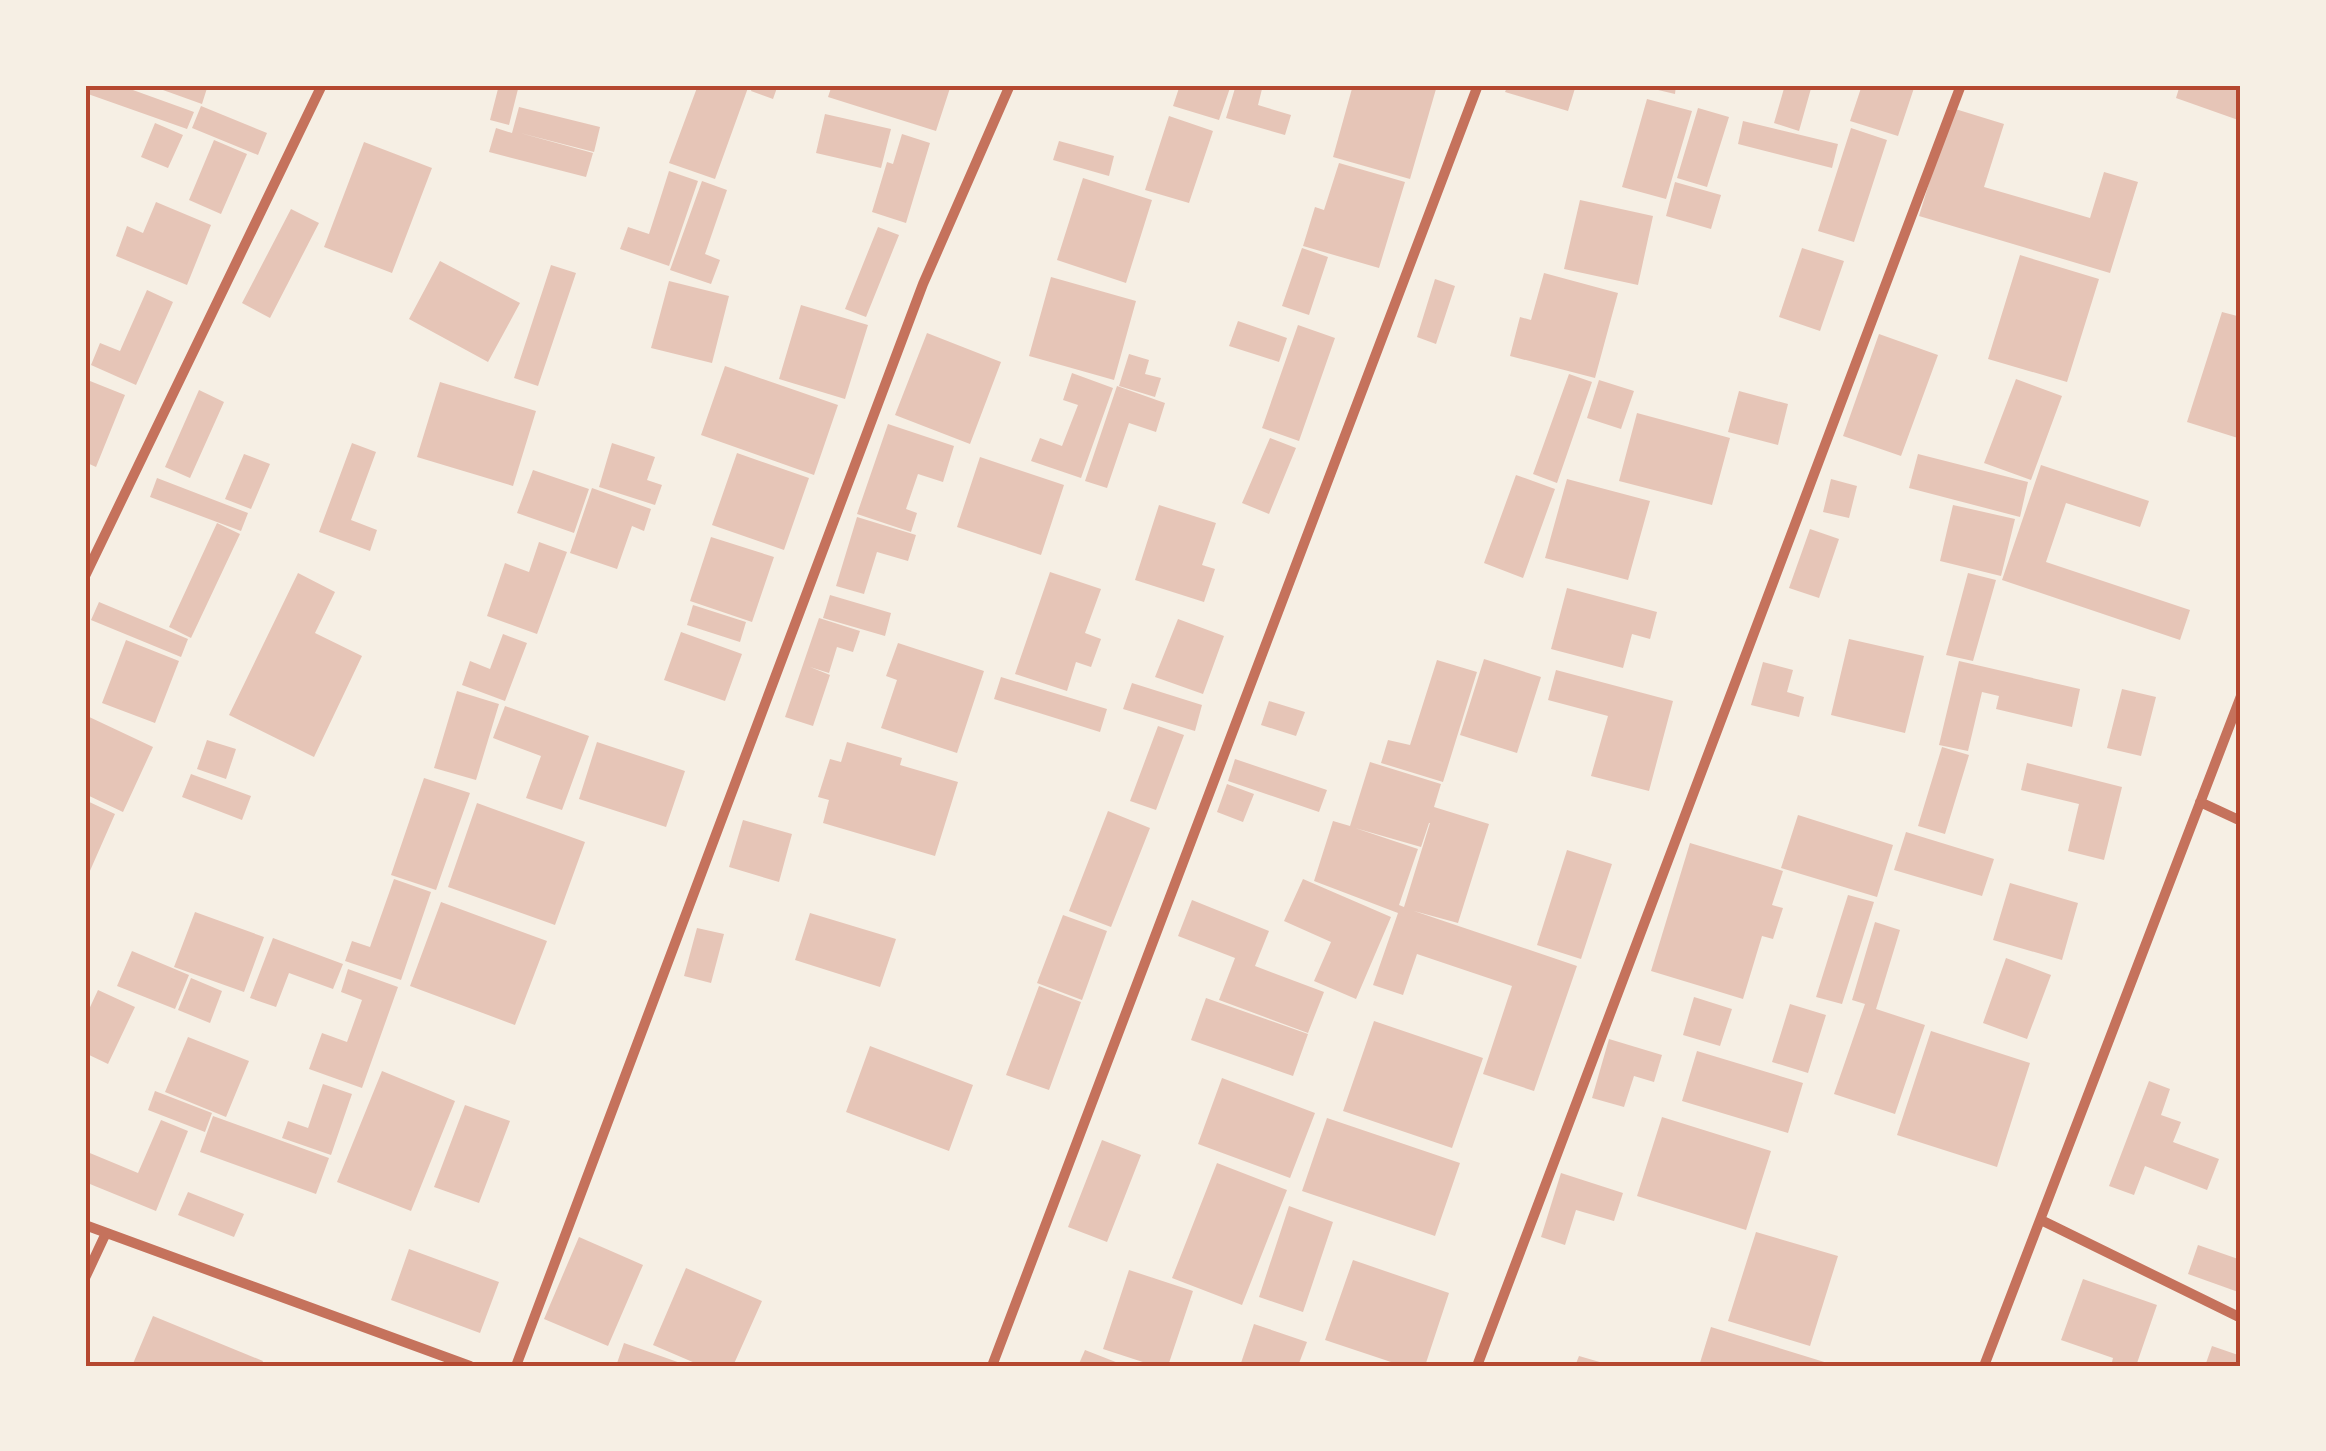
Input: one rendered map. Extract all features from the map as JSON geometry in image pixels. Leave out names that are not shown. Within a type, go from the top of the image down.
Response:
[{"type":"street","points":[[85,576],[322,85]]},
{"type":"street","points":[[516,1366],[923,284],[1010,85]]},
{"type":"street","points":[[992,1366],[1478,85]]},
{"type":"street","points":[[1477,1366],[1960,85]]},
{"type":"street","points":[[1984,1366],[2241,696]]},
{"type":"street","points":[[2200,802],[2241,822]]},
{"type":"street","points":[[2041,1220],[2241,1318]]},
{"type":"street","points":[[85,1225],[470,1366]]},
{"type":"street","points":[[85,1278],[106,1233]]},
{"type":"building","points":[[91,85],[119,85],[194,112],[187,129],[88,94]]},
{"type":"building","points":[[149,85],[208,85],[202,104]]},
{"type":"building","points":[[499,85],[519,85],[509,125],[490,120]]},
{"type":"building","points":[[698,85],[749,85],[715,179],[669,163]]},
{"type":"building","points":[[753,85],[778,85],[773,99],[751,91]]},
{"type":"building","points":[[832,85],[951,85],[936,131],[828,97]]},
{"type":"building","points":[[1180,85],[1231,85],[1219,120],[1173,106]]},
{"type":"building","points":[[1236,85],[1263,85],[1258,105],[1291,115],[1285,135],[1226,118]]},
{"type":"building","points":[[1353,85],[1421,85],[1436,89],[1410,179],[1333,157]]},
{"type":"building","points":[[1508,85],[1576,85],[1568,111],[1505,92]]},
{"type":"building","points":[[1637,85],[1676,85],[1675,94]]},
{"type":"building","points":[[1785,85],[1812,85],[1799,131],[1774,123]]},
{"type":"building","points":[[1862,85],[1915,85],[1898,136],[1850,121]]},
{"type":"building","points":[[2180,85],[2241,85],[2241,121],[2176,98]]},
{"type":"building","points":[[1647,99],[1692,111],[1666,199],[1622,187]]},
{"type":"building","points":[[201,106],[267,133],[258,155],[192,128]]},
{"type":"building","points":[[519,107],[600,127],[594,152],[520,133],[593,153],[586,177],[489,152],[496,128],[512,133]]},
{"type":"building","points":[[1698,108],[1729,117],[1707,187],[1677,178]]},
{"type":"building","points":[[1952,108],[2004,124],[1984,187],[2090,218],[2104,172],[2138,182],[2110,273],[1919,216]]},
{"type":"building","points":[[825,114],[891,129],[881,168],[816,153]]},
{"type":"building","points":[[1169,116],[1213,131],[1189,203],[1145,190]]},
{"type":"building","points":[[1743,121],[1838,144],[1832,168],[1738,144]]},
{"type":"building","points":[[155,123],[183,135],[168,168],[141,157]]},
{"type":"building","points":[[1851,128],[1887,140],[1854,242],[1818,231]]},
{"type":"building","points":[[902,134],[930,143],[906,223],[872,212],[887,162],[893,164]]},
{"type":"building","points":[[214,140],[247,154],[221,214],[189,200]]},
{"type":"building","points":[[1059,141],[1114,156],[1109,176],[1053,160]]},
{"type":"building","points":[[364,142],[432,168],[392,273],[324,247]]},
{"type":"building","points":[[1339,163],[1405,182],[1379,268],[1303,246],[1315,207],[1324,210]]},
{"type":"building","points":[[669,171],[698,181],[669,266],[620,249],[628,227],[649,234]]},
{"type":"building","points":[[1083,178],[1152,200],[1126,283],[1057,260]]},
{"type":"building","points":[[702,181],[727,190],[705,254],[720,260],[711,284],[670,270]]},
{"type":"building","points":[[1675,182],[1721,195],[1711,229],[1666,216]]},
{"type":"building","points":[[1580,200],[1653,216],[1638,285],[1564,269]]},
{"type":"building","points":[[156,202],[211,225],[187,285],[116,256],[127,226],[143,233]]},
{"type":"building","points":[[291,209],[319,223],[270,318],[242,303]]},
{"type":"building","points":[[878,227],[899,235],[866,317],[845,309]]},
{"type":"building","points":[[1302,248],[1328,257],[1309,315],[1282,306]]},
{"type":"building","points":[[1802,248],[1844,261],[1820,331],[1779,317]]},
{"type":"building","points":[[2020,255],[2099,279],[2067,382],[1988,359]]},
{"type":"building","points":[[440,261],[520,303],[488,362],[409,319]]},
{"type":"building","points":[[551,265],[576,273],[538,386],[514,378]]},
{"type":"building","points":[[1544,273],[1618,293],[1595,378],[1510,356],[1520,317],[1531,320]]},
{"type":"building","points":[[1051,277],[1136,301],[1114,380],[1029,356]]},
{"type":"building","points":[[1435,279],[1455,286],[1436,344],[1417,337]]},
{"type":"building","points":[[669,281],[729,296],[712,363],[651,348]]},
{"type":"building","points":[[147,290],[173,302],[136,385],[91,365],[100,343],[120,351]]},
{"type":"building","points":[[801,305],[868,325],[845,399],[779,379]]},
{"type":"building","points":[[2222,312],[2241,317],[2241,439],[2187,422]]},
{"type":"building","points":[[1238,321],[1287,338],[1279,362],[1229,346]]},
{"type":"building","points":[[1298,325],[1335,338],[1299,441],[1262,428]]},
{"type":"building","points":[[927,333],[1001,362],[970,444],[895,415]]},
{"type":"building","points":[[1879,334],[1938,355],[1901,456],[1843,436]]},
{"type":"building","points":[[1129,354],[1149,360],[1145,374],[1161,378],[1155,397],[1119,386]]},
{"type":"building","points":[[725,366],[838,405],[814,475],[701,435]]},
{"type":"building","points":[[1072,373],[1113,388],[1081,478],[1031,461],[1040,438],[1062,446],[1078,405],[1063,400]]},
{"type":"building","points":[[1569,374],[1592,382],[1557,483],[1533,474]]},
{"type":"building","points":[[85,379],[125,395],[96,467],[85,462]]},
{"type":"building","points":[[2016,379],[2062,396],[2031,480],[1984,463]]},
{"type":"building","points":[[1599,380],[1634,391],[1621,429],[1587,418]]},
{"type":"building","points":[[440,382],[536,411],[513,486],[417,457]]},
{"type":"building","points":[[1117,386],[1165,403],[1156,432],[1129,423],[1107,488],[1085,481]]},
{"type":"building","points":[[199,390],[224,402],[190,478],[165,467]]},
{"type":"building","points":[[1739,391],[1788,404],[1778,445],[1728,432]]},
{"type":"building","points":[[1637,413],[1730,438],[1712,505],[1619,481]]},
{"type":"building","points":[[888,424],[954,446],[943,482],[918,474],[906,509],[917,513],[911,532],[857,514]]},
{"type":"building","points":[[1270,438],[1296,448],[1269,514],[1242,503]]},
{"type":"building","points":[[352,443],[376,452],[351,520],[377,530],[370,551],[319,532]]},
{"type":"building","points":[[612,443],[655,457],[647,480],[662,485],[655,505],[599,487]]},
{"type":"building","points":[[737,453],[809,478],[784,550],[712,525]]},
{"type":"building","points":[[244,454],[270,464],[251,509],[225,499]]},
{"type":"building","points":[[1918,454],[2028,482],[2020,517],[1909,488]]},
{"type":"building","points":[[980,457],[1064,485],[1041,555],[957,527]]},
{"type":"building","points":[[2041,465],[2149,501],[2140,527],[2066,503],[2046,562],[2190,610],[2180,640],[2002,580]]},
{"type":"building","points":[[533,470],[589,489],[574,533],[517,513]]},
{"type":"building","points":[[1516,475],[1555,489],[1523,578],[1484,563]]},
{"type":"building","points":[[157,478],[248,513],[241,531],[150,497]]},
{"type":"building","points":[[1567,479],[1650,501],[1628,580],[1545,558]]},
{"type":"building","points":[[1831,479],[1857,486],[1849,518],[1823,512]]},
{"type":"building","points":[[592,488],[651,509],[644,531],[632,526],[617,569],[570,553]]},
{"type":"building","points":[[1159,505],[1216,523],[1202,565],[1215,569],[1204,602],[1135,580]]},
{"type":"building","points":[[1953,505],[2015,519],[2001,576],[1940,561]]},
{"type":"building","points":[[857,517],[916,535],[908,561],[877,552],[864,594],[836,586]]},
{"type":"building","points":[[217,523],[240,534],[191,638],[169,627]]},
{"type":"building","points":[[1810,529],[1839,539],[1819,598],[1789,588]]},
{"type":"building","points":[[711,537],[774,557],[752,622],[690,601]]},
{"type":"building","points":[[539,542],[567,552],[537,634],[487,616],[505,563],[529,572]]},
{"type":"building","points":[[1050,572],[1101,589],[1085,633],[1101,639],[1091,667],[1076,662],[1067,691],[1015,674]]},
{"type":"building","points":[[298,573],[335,592],[315,633],[362,656],[314,757],[229,715]]},
{"type":"building","points":[[1968,573],[1996,580],[1973,661],[1946,655]]},
{"type":"building","points":[[1567,588],[1657,612],[1650,639],[1632,634],[1623,668],[1551,649]]},
{"type":"building","points":[[830,595],[891,613],[885,636],[823,618]]},
{"type":"building","points":[[99,602],[188,639],[181,657],[91,620]]},
{"type":"building","points":[[693,605],[746,622],[740,642],[687,625]]},
{"type":"building","points":[[819,618],[860,631],[853,652],[837,647],[829,673],[810,667],[830,675],[813,726],[785,717]]},
{"type":"building","points":[[1178,619],[1224,636],[1203,694],[1155,677]]},
{"type":"building","points":[[681,632],[742,654],[725,701],[664,680]]},
{"type":"building","points":[[503,634],[527,643],[505,701],[462,685],[470,661],[490,669]]},
{"type":"building","points":[[1849,639],[1924,656],[1905,733],[1831,715]]},
{"type":"building","points":[[126,640],[179,661],[155,723],[102,703]]},
{"type":"building","points":[[898,643],[984,671],[957,753],[881,728],[897,680],[886,676]]},
{"type":"building","points":[[1484,659],[1541,677],[1517,753],[1460,735]]},
{"type":"building","points":[[1437,660],[1477,672],[1443,782],[1381,763],[1388,740],[1410,745]]},
{"type":"building","points":[[1959,661],[2080,689],[2072,727],[1996,709],[1999,696],[1982,692],[1968,751],[1939,745]]},
{"type":"building","points":[[1763,662],[1793,670],[1787,692],[1804,697],[1799,717],[1751,705]]},
{"type":"building","points":[[1556,670],[1673,701],[1649,791],[1591,776],[1608,716],[1548,700]]},
{"type":"building","points":[[1001,677],[1107,709],[1100,732],[994,699]]},
{"type":"building","points":[[1132,683],[1202,705],[1195,731],[1123,709]]},
{"type":"building","points":[[2122,689],[2156,697],[2141,756],[2107,748]]},
{"type":"building","points":[[457,691],[499,704],[476,780],[434,768]]},
{"type":"building","points":[[1269,701],[1305,712],[1296,736],[1261,725]]},
{"type":"building","points":[[505,706],[589,736],[562,810],[526,798],[541,756],[493,738]]},
{"type":"building","points":[[85,715],[153,747],[123,812],[85,794]]},
{"type":"building","points":[[1158,726],[1184,735],[1156,810],[1130,801]]},
{"type":"building","points":[[207,740],[236,749],[226,779],[197,769]]},
{"type":"building","points":[[597,742],[685,771],[666,827],[579,799]]},
{"type":"building","points":[[847,742],[902,758],[900,765],[958,782],[935,856],[823,823],[829,800],[818,797],[830,759],[841,762]]},
{"type":"building","points":[[1942,747],[1969,755],[1945,834],[1918,826]]},
{"type":"building","points":[[1235,759],[1327,790],[1319,812],[1228,781]]},
{"type":"building","points":[[1370,762],[1441,784],[1434,807],[1489,824],[1458,923],[1414,911],[1577,966],[1534,1091],[1483,1074],[1512,986],[1417,954],[1403,995],[1373,985],[1398,913],[1314,881],[1333,821],[1350,826]],"holes":[[[1430,823],[1404,907],[1399,905],[1418,849],[1355,828],[1421,847]]]},
{"type":"building","points":[[2027,763],[2122,787],[2104,860],[2068,851],[2079,804],[2021,790]]},
{"type":"building","points":[[191,774],[251,796],[242,820],[182,797]]},
{"type":"building","points":[[424,778],[470,793],[436,890],[391,875]]},
{"type":"building","points":[[1227,784],[1254,794],[1243,822],[1217,812]]},
{"type":"building","points":[[85,800],[115,814],[89,873],[85,871]]},
{"type":"building","points":[[477,803],[585,842],[555,925],[448,887]]},
{"type":"building","points":[[1108,811],[1150,828],[1111,927],[1069,911]]},
{"type":"building","points":[[1798,815],[1893,845],[1877,897],[1781,868]]},
{"type":"building","points":[[743,820],[792,834],[779,882],[729,867]]},
{"type":"building","points":[[1906,832],[1994,859],[1982,896],[1894,870]]},
{"type":"building","points":[[1690,843],[1783,871],[1772,905],[1783,908],[1773,939],[1762,936],[1743,999],[1651,971]]},
{"type":"building","points":[[1567,850],[1612,864],[1581,959],[1537,945]]},
{"type":"building","points":[[394,879],[431,892],[401,980],[345,961],[352,941],[370,947]]},
{"type":"building","points":[[1303,879],[1391,917],[1356,999],[1314,981],[1331,942],[1284,921]]},
{"type":"building","points":[[2010,883],[2078,903],[2062,960],[1993,940]]},
{"type":"building","points":[[1848,895],[1874,902],[1842,1004],[1816,997]]},
{"type":"building","points":[[1192,900],[1269,931],[1255,966],[1324,992],[1308,1033],[1219,1000],[1235,958],[1178,936]]},
{"type":"building","points":[[441,902],[547,941],[515,1025],[410,986]]},
{"type":"building","points":[[195,912],[264,937],[244,992],[174,967]]},
{"type":"building","points":[[810,913],[896,939],[880,987],[795,960]]},
{"type":"building","points":[[1063,915],[1107,931],[1082,1000],[1037,983]]},
{"type":"building","points":[[1875,922],[1900,930],[1876,1009],[1925,1025],[1895,1114],[1834,1094],[1865,1004],[1852,1000]]},
{"type":"building","points":[[697,928],[724,934],[711,983],[684,976]]},
{"type":"building","points":[[273,938],[343,964],[333,989],[289,973],[276,1007],[250,998]]},
{"type":"building","points":[[132,951],[189,975],[175,1009],[117,986]]},
{"type":"building","points":[[2006,958],[2051,975],[2027,1039],[1983,1023]]},
{"type":"building","points":[[348,969],[398,987],[362,1088],[309,1069],[322,1033],[347,1042],[362,1000],[341,992]]},
{"type":"building","points":[[191,978],[222,991],[210,1023],[178,1010]]},
{"type":"building","points":[[1039,986],[1081,1002],[1049,1090],[1006,1075]]},
{"type":"building","points":[[98,990],[135,1007],[108,1064],[85,1053],[85,1018]]},
{"type":"building","points":[[1694,997],[1732,1009],[1720,1046],[1683,1035]]},
{"type":"building","points":[[1206,998],[1308,1034],[1293,1076],[1191,1040]]},
{"type":"building","points":[[1790,1004],[1826,1015],[1808,1073],[1772,1062]]},
{"type":"building","points":[[1374,1021],[1483,1058],[1452,1148],[1343,1111]]},
{"type":"building","points":[[1931,1031],[2030,1063],[1997,1167],[1897,1135]]},
{"type":"building","points":[[188,1037],[249,1061],[226,1117],[165,1092]]},
{"type":"building","points":[[1609,1039],[1662,1055],[1654,1082],[1634,1076],[1624,1107],[1592,1098]]},
{"type":"building","points":[[870,1046],[973,1085],[949,1151],[846,1112]]},
{"type":"building","points":[[1697,1051],[1803,1083],[1788,1133],[1682,1101]]},
{"type":"building","points":[[382,1071],[455,1101],[411,1211],[337,1182]]},
{"type":"building","points":[[1222,1078],[1315,1113],[1290,1178],[1198,1144]]},
{"type":"building","points":[[2149,1081],[2170,1089],[2161,1115],[2181,1122],[2173,1142],[2219,1159],[2207,1190],[2145,1166],[2134,1195],[2109,1186]]},
{"type":"building","points":[[323,1084],[352,1094],[331,1155],[282,1138],[288,1121],[308,1128]]},
{"type":"building","points":[[155,1091],[212,1113],[205,1132],[148,1110]]},
{"type":"building","points":[[465,1105],[510,1121],[479,1203],[434,1187]]},
{"type":"building","points":[[213,1116],[329,1158],[316,1194],[200,1152]]},
{"type":"building","points":[[1662,1117],[1771,1151],[1746,1230],[1637,1196]]},
{"type":"building","points":[[1327,1118],[1460,1163],[1435,1236],[1302,1191]]},
{"type":"building","points":[[161,1120],[188,1131],[156,1211],[85,1182],[85,1151],[138,1173]]},
{"type":"building","points":[[1102,1140],[1141,1155],[1107,1242],[1068,1227]]},
{"type":"building","points":[[1217,1163],[1287,1190],[1242,1305],[1172,1278]]},
{"type":"building","points":[[1561,1173],[1623,1193],[1614,1221],[1576,1210],[1565,1245],[1541,1237]]},
{"type":"building","points":[[188,1192],[244,1214],[234,1237],[178,1215]]},
{"type":"building","points":[[1289,1206],[1333,1222],[1303,1312],[1259,1297]]},
{"type":"building","points":[[1756,1232],[1838,1256],[1810,1346],[1728,1321]]},
{"type":"building","points":[[579,1237],[643,1265],[608,1346],[544,1319]]},
{"type":"building","points":[[2198,1245],[2241,1260],[2241,1293],[2188,1274]]},
{"type":"building","points":[[409,1249],[499,1282],[480,1333],[391,1300]]},
{"type":"building","points":[[1353,1260],[1449,1293],[1425,1366],[1403,1366],[1325,1340]]},
{"type":"building","points":[[686,1268],[762,1301],[733,1366],[702,1366],[653,1345]]},
{"type":"building","points":[[1129,1270],[1193,1291],[1168,1366],[1155,1366],[1103,1349]]},
{"type":"building","points":[[2083,1279],[2157,1305],[2136,1366],[2111,1366],[2113,1358],[2061,1340]]},
{"type":"building","points":[[153,1316],[263,1361],[261,1366],[132,1366]]},
{"type":"building","points":[[1254,1324],[1307,1342],[1298,1366],[1240,1366]]},
{"type":"building","points":[[1711,1327],[1834,1365],[1834,1366],[1699,1366]]},
{"type":"building","points":[[624,1343],[686,1365],[686,1366],[616,1366]]},
{"type":"building","points":[[2212,1346],[2241,1356],[2241,1366],[2205,1366]]},
{"type":"building","points":[[1085,1350],[1126,1366],[1078,1366]]},
{"type":"building","points":[[1579,1356],[1610,1365],[1610,1366],[1575,1366]]}]
